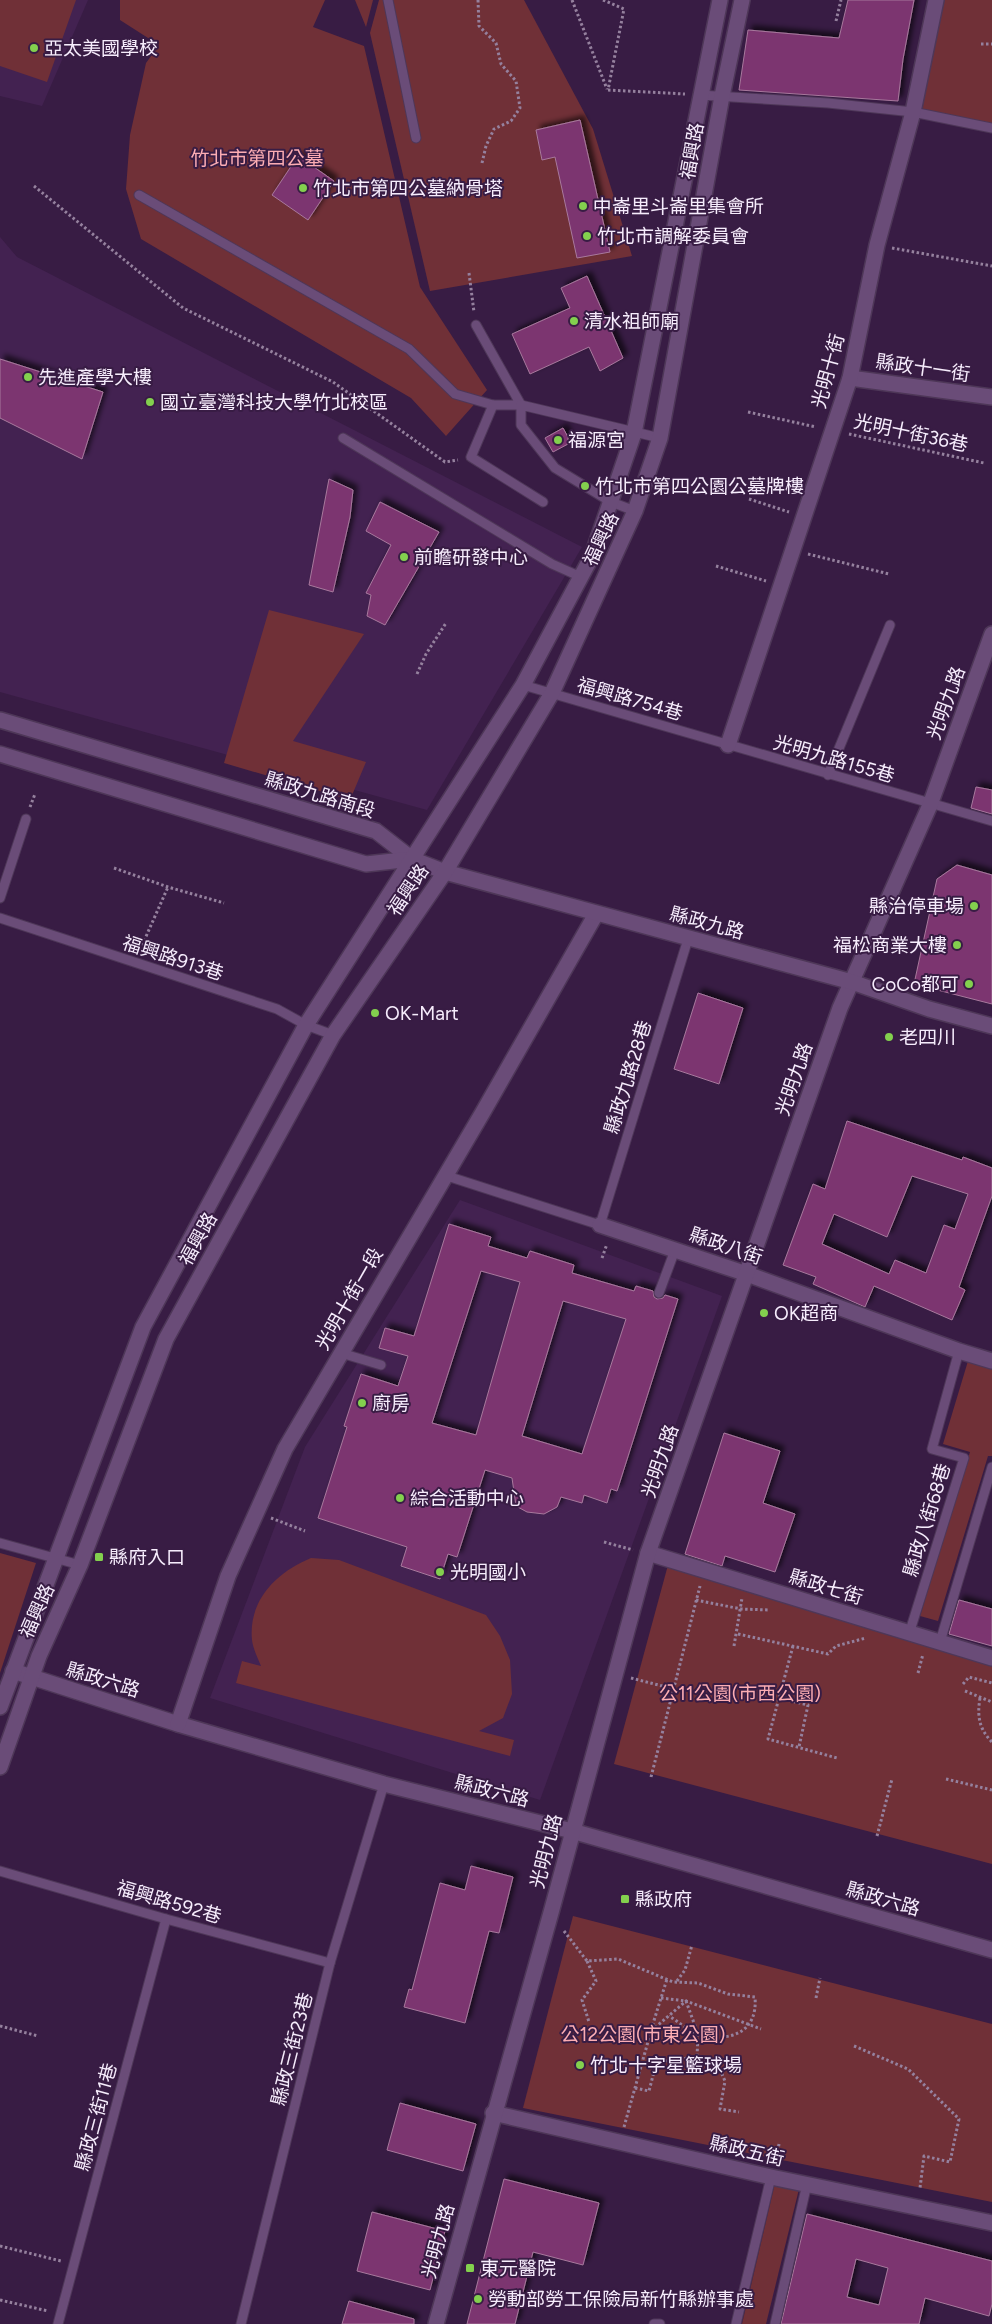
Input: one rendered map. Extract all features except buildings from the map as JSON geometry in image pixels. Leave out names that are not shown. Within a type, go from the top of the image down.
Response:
[{"type":"street","name":"福興路","points":[[0,1707],[143,1327],[306,1025],[523,685],[592,556],[634,433],[720,0]]},
{"type":"street","name":"福興路","points":[[0,1767],[39,1656],[80,1565],[166,1339],[333,1034],[445,872],[552,693],[636,511],[660,438],[722,96],[742,0]]},
{"type":"street","name":"光明十街","points":[[728,745],[850,378],[877,245],[913,112],[936,0]]},
{"type":"street","name":"縣政十一街","points":[[850,378],[992,397]]},
{"type":"street","name":"光明九路","points":[[436,2324],[552,1909],[648,1553],[840,1008],[930,804],[992,634]]},
{"type":"street","name":"縣政九路南段","points":[[0,720],[376,832],[412,859]]},
{"type":"street","points":[[0,754],[366,864],[412,859]]},
{"type":"street","name":"縣政九路","points":[[412,859],[445,872],[852,982],[929,1009],[992,1026]]},
{"type":"street","name":"光明十街一段","points":[[178,1724],[228,1576],[285,1449],[483,1112],[596,914]]},
{"type":"street","name":"縣政八街","points":[[600,1225],[747,1274],[959,1352],[992,1360]]},
{"type":"street","name":"縣政七街","points":[[648,1553],[992,1658]]},
{"type":"street","name":"縣政六路","points":[[13,1672],[178,1724],[384,1784],[572,1832],[992,1950]]},
{"type":"street","name":"縣政五街","points":[[494,2113],[771,2177],[992,2224]]},
{"type":"lane","points":[[388,0],[416,138]]},
{"type":"lane","points":[[700,95],[913,112],[992,128]]},
{"type":"lane","points":[[140,195],[409,349],[455,394],[493,405],[521,405],[660,438]]},
{"type":"lane","points":[[476,325],[521,405],[521,425],[555,468],[611,502],[636,511]]},
{"type":"lane","points":[[493,405],[471,456],[542,502]]},
{"type":"lane","points":[[342,438],[552,564],[581,577]]},
{"type":"lane","points":[[828,775],[890,625]]},
{"type":"lane","name":"福興路754巷","points":[[523,685],[728,745]]},
{"type":"lane","name":"光明九路155巷","points":[[728,745],[992,821]]},
{"type":"lane","points":[[0,898],[26,819]]},
{"type":"lane","name":"福興路913巷","points":[[0,918],[278,1010],[306,1025],[333,1034]]},
{"type":"lane","name":"縣政九路28巷","points":[[600,1225],[688,939]]},
{"type":"lane","name":"縣政八街","points":[[444,1176],[600,1225]]},
{"type":"lane","points":[[659,1293],[675,1250]]},
{"type":"lane","name":"縣政八街68巷","points":[[909,1634],[964,1458],[932,1449],[959,1352]]},
{"type":"lane","points":[[341,1353],[381,1365]]},
{"type":"lane","points":[[940,1642],[992,1467]]},
{"type":"lane","points":[[0,1543],[56,1560],[80,1565]]},
{"type":"lane","name":"縣政三街23巷","points":[[241,2324],[330,1963],[384,1784]]},
{"type":"lane","name":"福興路592巷","points":[[0,1871],[166,1919],[330,1963]]},
{"type":"lane","name":"縣政三街11巷","points":[[58,2324],[166,1919]]},
{"type":"lane","points":[[736,2324],[771,2177]]},
{"type":"lane","points":[[775,2324],[807,2184]]},
{"type":"lane","points":[[654,2324],[660,2324]]},
{"type":"path","points":[[478,0],[479,26],[496,43],[501,64],[516,81],[520,108],[511,121],[494,129],[486,146],[482,164]]},
{"type":"path","points":[[572,0],[608,90]]},
{"type":"path","points":[[603,0],[624,9],[608,90]]},
{"type":"path","points":[[836,21],[841,0]]},
{"type":"path","points":[[981,44],[992,44]]},
{"type":"path","points":[[608,90],[700,95]]},
{"type":"path","points":[[34,186],[183,308],[333,382],[445,462],[471,456]]},
{"type":"path","points":[[877,245],[992,266]]},
{"type":"path","points":[[469,273],[476,325]]},
{"type":"path","name":"光明十街36巷","points":[[748,412],[984,463]]},
{"type":"path","points":[[749,499],[804,516]]},
{"type":"path","points":[[792,550],[888,574]]},
{"type":"path","points":[[716,566],[781,586]]},
{"type":"path","points":[[417,674],[426,654],[446,623]]},
{"type":"path","points":[[114,868],[168,887],[224,902]]},
{"type":"path","points":[[134,962],[168,887]]},
{"type":"path","points":[[271,1517],[305,1531]]},
{"type":"path","points":[[604,1542],[648,1553]]},
{"type":"path","points":[[651,1777],[701,1581]]},
{"type":"path","points":[[734,1646],[738,1634],[744,1583]]},
{"type":"path","points":[[696,1600],[741,1609],[777,1610]]},
{"type":"path","points":[[738,1634],[828,1654],[836,1646],[866,1638],[869,1630]]},
{"type":"path","points":[[793,1646],[768,1739],[837,1758]]},
{"type":"path","points":[[615,1674],[674,1689]]},
{"type":"path","points":[[963,1684],[969,1677],[992,1684]]},
{"type":"path","points":[[964,1691],[992,1702]]},
{"type":"path","points":[[759,1693],[780,1696],[808,1705],[798,1748]]},
{"type":"path","points":[[980,1698],[979,1722],[983,1733],[992,1742]]},
{"type":"path","points":[[877,1836],[892,1779]]},
{"type":"path","points":[[946,1779],[992,1790]]},
{"type":"path","points":[[568,1922],[564,1931],[587,1961],[596,1981],[582,2000],[589,2022]]},
{"type":"path","points":[[676,1982],[685,1970],[692,1945]]},
{"type":"path","points":[[587,1961],[618,1959],[676,1982],[698,1983],[728,1994],[754,1997],[756,2012],[748,2026],[729,2037],[698,2034],[669,2016]]},
{"type":"path","points":[[816,1998],[820,1978]]},
{"type":"path","points":[[620,2142],[667,1979]]},
{"type":"path","points":[[661,1998],[686,2002],[748,2026],[761,2029]]},
{"type":"path","points":[[651,2031],[686,2002]]},
{"type":"path","points":[[686,2002],[698,2034],[697,2058]]},
{"type":"path","points":[[0,2026],[38,2036]]},
{"type":"path","points":[[854,2046],[908,2069],[959,2119],[950,2162],[924,2156],[920,2188]]},
{"type":"path","points":[[635,2088],[648,2090],[655,2068],[669,2059],[697,2058],[717,2063],[725,2081],[720,2109],[738,2112]]},
{"type":"path","points":[[0,2246],[74,2264]]},
{"type":"path","points":[[0,2300],[60,2314]]},
{"type":"shaded area","name":"亞太美國學校","points":[[0,0],[88,0],[42,106],[0,96]]},
{"type":"shaded area","name":"國立臺灣科技大學竹北校區","points":[[0,237],[17,257],[582,547],[427,810],[0,692]]},
{"type":"shaded area","name":"光明國小","points":[[460,1200],[722,1296],[540,1800],[210,1698],[305,1447]]},
{"type":"green space","name":"亞太美國學校","points":[[0,0],[76,0],[47,82],[0,66]]},
{"type":"green space","name":"竹北市第四公墓","points":[[120,0],[325,0],[313,27],[364,46],[420,287],[487,390],[446,436],[411,398],[141,239],[126,189],[130,135],[146,63],[159,45],[120,20]]},
{"type":"green space","points":[[355,0],[373,0],[366,27]]},
{"type":"green space","points":[[379,0],[524,0],[593,129],[632,256],[430,291],[370,33]]},
{"type":"green space","points":[[936,0],[992,0],[992,128],[913,112]]},
{"type":"green space","points":[[269,610],[364,634],[293,741],[366,762],[350,800],[224,763]]},
{"type":"green space","points":[[968,1361],[992,1369],[992,1456],[988,1456],[938,1621],[920,1616],[970,1452],[943,1444]]},
{"type":"green space","points":[[0,1553],[36,1563],[0,1673]]},
{"type":"green space","points":[[311,1558],[339,1560],[486,1615],[500,1636],[510,1660],[512,1694],[503,1718],[479,1731],[514,1740],[510,1756],[236,1683],[242,1661],[261,1666],[252,1640],[252,1626],[260,1600],[276,1580],[287,1571]]},
{"type":"green space","name":"公11公園(市西公園)","points":[[668,1565],[992,1664],[992,1864],[614,1764]]},
{"type":"green space","name":"公12公園(市東公園)","points":[[573,1916],[992,2024],[992,2202],[523,2108]]},
{"type":"green space","points":[[775,2183],[799,2189],[766,2324],[742,2324]]},
{"type":"place","name":"亞太美國學校","points":[[34,48]]},
{"type":"place","name":"竹北市第四公墓納骨塔","points":[[303,188]]},
{"type":"place","name":"中崙里斗崙里集會所","points":[[583,206]]},
{"type":"place","name":"竹北市調解委員會","points":[[587,236]]},
{"type":"place","name":"清水祖師廟","points":[[574,321]]},
{"type":"place","name":"先進產學大樓","points":[[28,377]]},
{"type":"place","name":"國立臺灣科技大學竹北校區","points":[[150,402]]},
{"type":"place","name":"福源宮","points":[[558,440]]},
{"type":"place","name":"竹北市第四公園公墓牌樓","points":[[585,486]]},
{"type":"place","name":"前瞻研發中心","points":[[404,557]]},
{"type":"place","name":"縣治停車場","points":[[974,906]]},
{"type":"place","name":"福松商業大樓","points":[[957,945]]},
{"type":"place","name":"CoCo都可","points":[[969,984]]},
{"type":"place","name":"OK-Mart","points":[[375,1013]]},
{"type":"place","name":"老四川","points":[[889,1037]]},
{"type":"place","name":"OK超商","points":[[764,1313]]},
{"type":"place","name":"廚房","points":[[362,1403]]},
{"type":"place","name":"綜合活動中心","points":[[400,1498]]},
{"type":"place","name":"縣府入口","points":[[99,1557]]},
{"type":"place","name":"光明國小","points":[[440,1572]]},
{"type":"place","name":"縣政府","points":[[625,1899]]},
{"type":"place","name":"竹北十字星籃球場","points":[[580,2065]]},
{"type":"place","name":"東元醫院","points":[[470,2268]]},
{"type":"place","name":"勞動部勞工保險局新竹縣辦事處","points":[[478,2299]]}]
